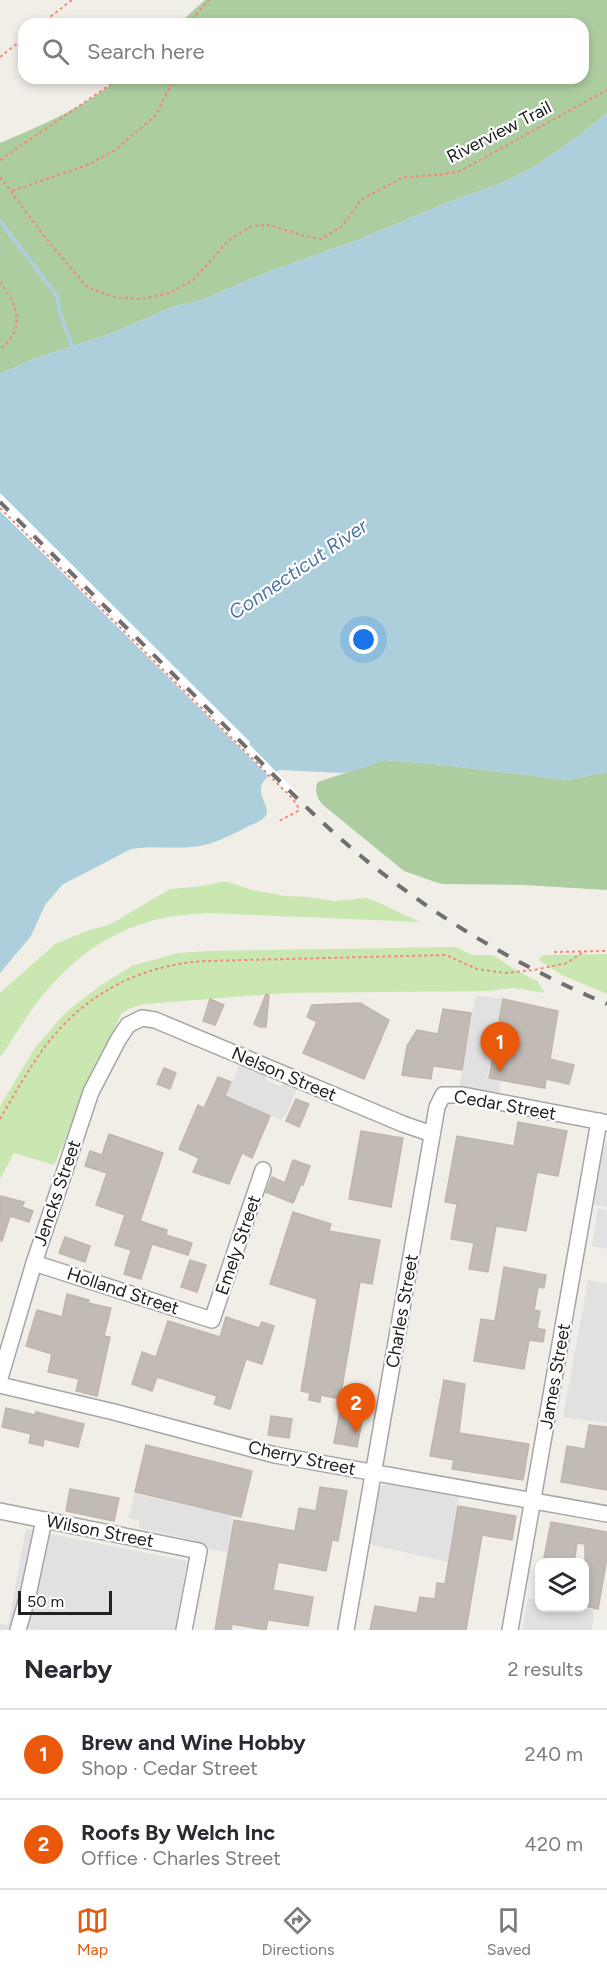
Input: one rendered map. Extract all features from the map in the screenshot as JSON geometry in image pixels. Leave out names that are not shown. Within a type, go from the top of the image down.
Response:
[{"type":"street","name":"Nelson Street","points":[[136,1019],[155,1020],[432,1134]]},
{"type":"street","name":"Jencks Street","points":[[0,1378],[34,1263],[91,1092],[124,1030],[136,1019]]},
{"type":"street","name":"Cedar Street","points":[[432,1134],[437,1107],[443,1095],[463,1095],[603,1122]]},
{"type":"street","name":"James Street","points":[[510,1630],[603,1122]]},
{"type":"street","name":"Charles Street","points":[[346,1630],[432,1134]]},
{"type":"street","name":"Emely Street","points":[[212,1320],[263,1170]]},
{"type":"street","name":"Holland Street","points":[[34,1263],[212,1320]]},
{"type":"street","name":"Cherry Street","points":[[0,1385],[114,1412],[275,1455],[607,1514]]},
{"type":"street","name":"Wilson Street","points":[[0,1511],[200,1551],[184,1630]]},
{"type":"street","points":[[18,1630],[44,1520]]},
{"type":"path","points":[[49,18],[72,0]]},
{"type":"path","points":[[193,18],[209,0]]},
{"type":"path","points":[[0,57],[18,43]]},
{"type":"path","points":[[0,160],[111,84]]},
{"type":"path","points":[[12,191],[90,164],[115,150],[156,115],[171,84]]},
{"type":"path","name":"Riverview Trail","points":[[0,177],[44,236],[87,287],[113,297],[141,299],[170,293],[192,280],[229,240],[252,226],[270,225],[321,239],[341,226],[362,199],[404,177],[460,171],[607,90]]},
{"type":"path","points":[[0,282],[13,300],[18,319],[10,340],[0,349]]},
{"type":"path","points":[[0,508],[293,799],[298,811],[279,821]]},
{"type":"path","points":[[0,1119],[39,1054],[64,1024],[101,993],[137,975],[164,967],[199,961],[446,955],[477,969],[505,973],[567,963],[585,951]]},
{"type":"path","points":[[554,952],[607,951]]},
{"type":"green space","points":[[205,0],[607,0],[607,113],[535,166],[504,182],[451,201],[353,242],[270,271],[199,301],[175,306],[105,336],[36,358],[0,374],[0,143],[77,107],[112,84],[589,84],[589,18],[185,18]]},
{"type":"green space","points":[[384,760],[568,780],[607,772],[607,890],[524,885],[443,884],[404,871],[323,805],[317,794],[318,782]]},
{"type":"green space","points":[[220,882],[285,896],[334,901],[367,898],[420,922],[209,913],[159,919],[137,926],[96,946],[59,977],[42,996],[0,1057],[0,993],[55,944],[111,924],[170,889]]},
{"type":"green space","points":[[455,947],[472,955],[493,955],[537,981],[545,993],[514,988],[487,991],[286,993],[145,1004],[128,1009],[121,1014],[54,1165],[14,1153],[0,1179],[0,1106],[35,1048],[65,1013],[101,985],[132,966],[178,953],[208,951]]},
{"type":"green space","points":[[607,954],[607,994],[562,975],[539,960],[546,955]]},
{"type":"shaded area","points":[[475,997],[503,999],[487,1077],[501,1081],[499,1096],[459,1089]]},
{"type":"shaded area","points":[[240,1064],[266,1076],[266,1080],[281,1087],[284,1083],[297,1089],[281,1120],[226,1096]]},
{"type":"shaded area","points":[[607,1140],[607,1207],[594,1205],[603,1150]]},
{"type":"shaded area","points":[[598,1208],[607,1210],[607,1249],[592,1246]]},
{"type":"shaded area","points":[[588,1280],[607,1283],[607,1423],[563,1417]]},
{"type":"shaded area","points":[[388,1484],[459,1496],[448,1562],[369,1544],[379,1491],[382,1485]]},
{"type":"shaded area","points":[[135,1494],[233,1516],[227,1552],[206,1549],[194,1540],[139,1528],[139,1520],[128,1518]]},
{"type":"shaded area","points":[[26,1529],[187,1561],[175,1630],[36,1630],[27,1628],[26,1630],[0,1630],[0,1624],[8,1625]]},
{"type":"shaded area","points":[[528,1598],[535,1599],[535,1612],[595,1610],[592,1630],[522,1630]]},
{"type":"water","name":"Connecticut River","points":[[607,113],[607,772],[568,780],[384,760],[342,773],[279,770],[263,782],[261,788],[267,811],[265,817],[258,822],[206,845],[131,849],[62,885],[45,905],[31,936],[0,973],[0,374],[36,358],[105,336],[175,306],[199,301],[270,271],[353,242],[451,201],[504,182],[535,166]]},
{"type":"pier","points":[[0,493],[250,742],[249,744],[298,794],[292,799],[0,511]]},
{"type":"building","points":[[266,994],[269,995],[266,1027],[260,1027],[254,1024]]},
{"type":"building","points":[[210,999],[224,1005],[215,1025],[203,1021]]},
{"type":"building","points":[[503,999],[558,1011],[550,1059],[574,1065],[569,1084],[546,1079],[545,1088],[489,1078]]},
{"type":"building","points":[[360,1003],[389,1020],[364,1079],[303,1053],[317,1022],[307,1017],[312,1005]]},
{"type":"building","points":[[443,1009],[471,1013],[462,1070],[433,1066],[431,1079],[402,1075],[407,1046],[417,1030],[438,1034]]},
{"type":"building","points":[[164,1068],[176,1073],[170,1089],[157,1084]]},
{"type":"building","points":[[218,1077],[231,1082],[225,1096],[270,1116],[252,1158],[242,1153],[229,1184],[193,1172],[199,1158],[179,1149],[198,1105],[204,1108]]},
{"type":"building","points":[[296,1099],[309,1104],[299,1127],[286,1121]]},
{"type":"building","points":[[518,1122],[567,1131],[558,1176],[537,1172],[526,1231],[496,1226],[488,1272],[469,1269],[474,1243],[451,1239],[457,1204],[445,1202],[457,1136],[514,1146]]},
{"type":"building","points":[[361,1131],[403,1138],[391,1207],[349,1199]]},
{"type":"building","points":[[109,1134],[163,1153],[140,1221],[167,1230],[166,1235],[192,1243],[188,1255],[152,1244],[141,1279],[124,1274],[131,1250],[115,1245],[125,1215],[96,1205],[107,1173],[85,1166],[90,1151],[102,1155]]},
{"type":"building","points":[[293,1160],[310,1166],[293,1203],[266,1192],[272,1177],[285,1183]]},
{"type":"building","points":[[0,1196],[24,1202],[22,1207],[33,1211],[29,1222],[10,1216],[2,1241],[0,1240]]},
{"type":"building","points":[[293,1212],[331,1224],[329,1231],[380,1240],[372,1284],[360,1282],[340,1399],[321,1395],[320,1402],[309,1400],[310,1393],[301,1391],[317,1299],[270,1284]]},
{"type":"building","points":[[65,1237],[90,1246],[85,1262],[59,1253]]},
{"type":"building","points":[[190,1260],[206,1265],[197,1292],[181,1287]]},
{"type":"building","points":[[504,1267],[546,1275],[544,1288],[538,1287],[534,1310],[540,1311],[537,1328],[545,1330],[543,1342],[529,1340],[524,1369],[474,1361],[481,1319],[495,1321]]},
{"type":"building","points":[[67,1294],[89,1300],[88,1303],[111,1308],[104,1336],[110,1337],[97,1396],[76,1391],[79,1379],[48,1372],[52,1354],[26,1346],[37,1310],[62,1317]]},
{"type":"building","points":[[226,1317],[259,1328],[262,1322],[274,1326],[262,1364],[246,1359],[230,1409],[214,1404],[217,1396],[157,1377],[152,1391],[132,1384],[142,1352],[156,1357],[168,1321],[220,1337]]},
{"type":"building","points":[[444,1380],[465,1384],[459,1433],[529,1444],[523,1480],[452,1469],[454,1460],[430,1456]]},
{"type":"building","points":[[6,1408],[35,1415],[36,1412],[84,1424],[78,1447],[44,1439],[43,1446],[29,1443],[31,1434],[2,1427]]},
{"type":"building","points":[[340,1411],[363,1415],[357,1447],[334,1443]]},
{"type":"building","points":[[271,1416],[292,1419],[289,1438],[268,1435]]},
{"type":"building","points":[[589,1425],[607,1427],[607,1490],[561,1482],[567,1446],[585,1449]]},
{"type":"building","points":[[146,1445],[252,1471],[241,1517],[135,1492]]},
{"type":"building","points":[[320,1487],[347,1491],[338,1541],[332,1540],[326,1571],[278,1562],[273,1590],[313,1597],[308,1626],[268,1620],[266,1630],[232,1624],[231,1630],[215,1630],[234,1520],[295,1531],[299,1508],[316,1511]]},
{"type":"building","points":[[70,1489],[119,1498],[114,1521],[66,1511]]},
{"type":"building","points":[[458,1506],[516,1516],[512,1540],[482,1535],[466,1630],[370,1630],[375,1606],[417,1613],[420,1597],[435,1599],[437,1583],[445,1584]]},
{"type":"building","points":[[551,1522],[607,1532],[607,1558],[598,1609],[589,1607],[589,1558],[585,1558],[585,1544],[577,1543],[575,1558],[544,1558]]},
{"type":"waterway","points":[[0,221],[57,296],[60,313],[73,349]]},
{"type":"railway","points":[[0,502],[287,789],[372,865],[403,889],[468,932],[536,971],[607,1004]]},
{"type":"place","name":"Brew and Wine Hobby","points":[[500,1072]]},
{"type":"place","name":"Roofs By Welch Inc","points":[[356,1433]]}]
